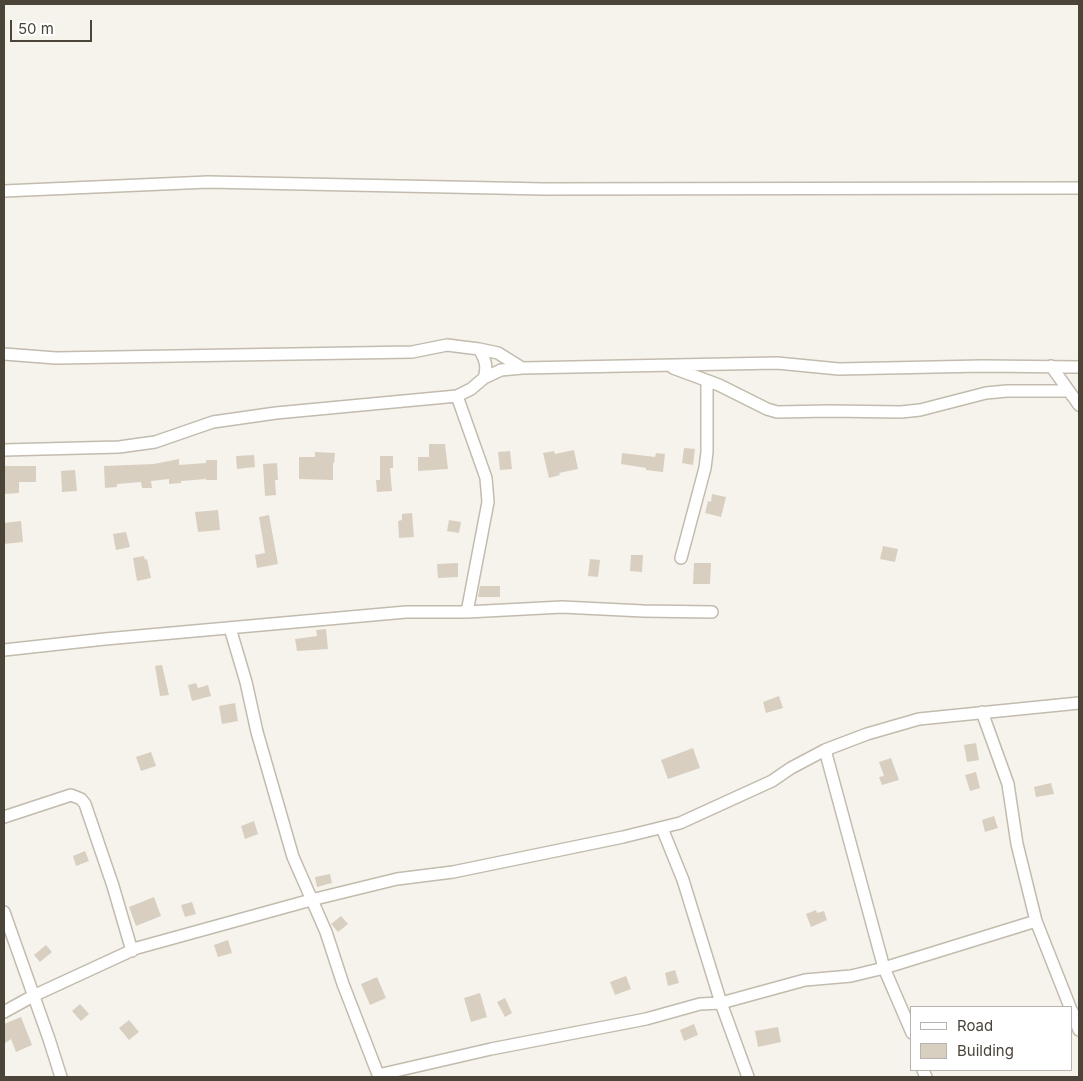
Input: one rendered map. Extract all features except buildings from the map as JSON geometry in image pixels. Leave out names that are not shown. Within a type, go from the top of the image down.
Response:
[{"type":"street","points":[[4,191],[208,182],[544,189],[1079,188]]},
{"type":"street","points":[[4,354],[56,358],[412,352],[447,345],[498,353],[522,368]]},
{"type":"street","points":[[479,349],[485,360],[487,370],[484,378]]},
{"type":"street","points":[[4,450],[119,447],[155,442],[213,422],[276,413],[457,396],[471,389],[484,378],[501,370],[522,368],[777,363],[839,369],[982,366],[1079,367]]},
{"type":"street","points":[[666,366],[719,385],[767,409],[777,412],[902,412],[920,410],[986,393],[1069,391]]},
{"type":"street","points":[[1052,366],[1079,405]]},
{"type":"street","points":[[681,558],[706,460],[707,381]]},
{"type":"street","points":[[457,396],[486,478],[488,502],[467,612]]},
{"type":"street","points":[[4,650],[406,612],[467,612],[562,607],[712,612]]},
{"type":"street","points":[[230,628],[290,848],[326,932],[378,1076],[491,1049],[646,1019],[700,1004],[721,1003],[805,980],[851,976],[884,968],[1036,921]]},
{"type":"street","points":[[4,1012],[33,996],[132,951],[311,900],[397,879],[453,872],[680,823],[721,806],[772,781],[791,768],[826,750],[867,734],[919,718],[1079,703]]},
{"type":"street","points":[[982,712],[1008,784],[1017,844],[1036,921],[1070,1006]]},
{"type":"street","points":[[826,750],[884,968],[910,1028]]},
{"type":"street","points":[[4,817],[71,795],[81,799],[85,804],[113,886],[132,951]]},
{"type":"street","points":[[662,828],[683,880],[721,1003],[748,1077]]},
{"type":"street","points":[[4,912],[61,1077]]},
{"type":"street","points":[[1073,1014],[1079,1030]]}]
